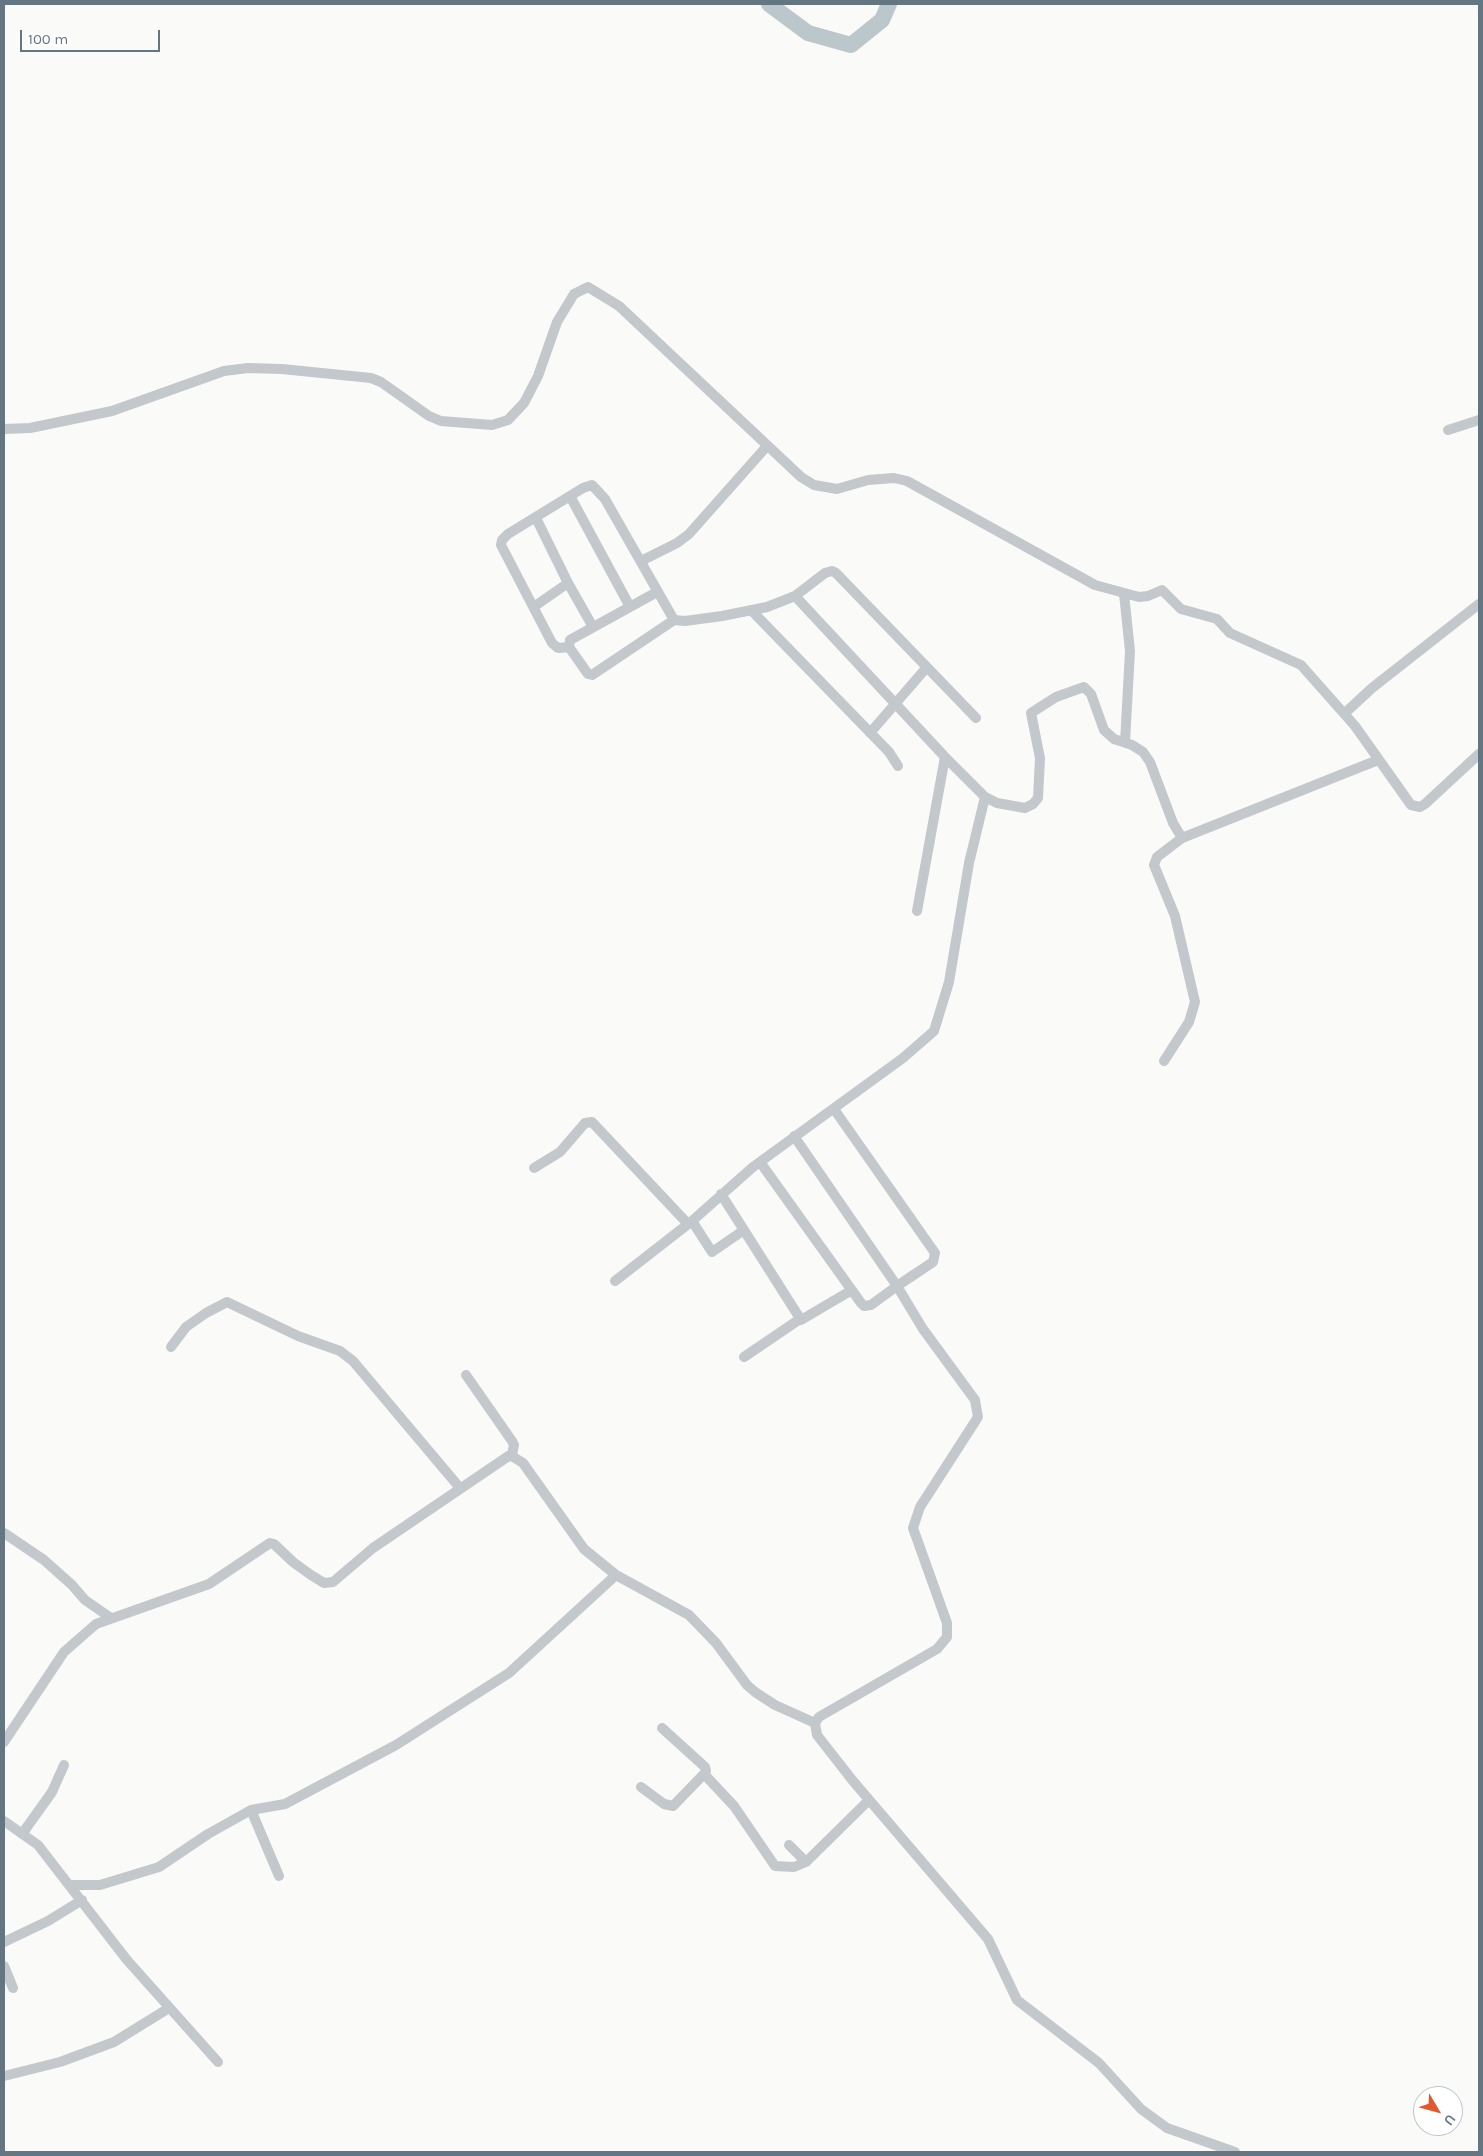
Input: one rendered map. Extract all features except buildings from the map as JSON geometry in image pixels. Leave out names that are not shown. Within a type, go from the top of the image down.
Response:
[{"type":"street","points":[[4,428],[30,428],[112,411],[224,371],[248,368],[282,369],[371,378],[380,382],[429,416],[441,421],[492,425],[508,420],[524,403],[538,376],[557,322],[574,294],[588,287],[619,306],[767,446],[802,477],[814,485],[837,489],[868,480],[894,478],[907,481],[1095,585],[1124,594],[1148,596],[1159,590],[1181,609],[1217,619],[1227,631],[1301,665],[1345,713],[1407,801],[1415,807],[1420,807],[1479,754]]},
{"type":"street","points":[[1448,430],[1479,420]]},
{"type":"street","points":[[641,561],[677,543],[689,534],[767,446]]},
{"type":"street","points":[[570,647],[558,648],[552,643],[535,606],[501,545],[502,540],[508,534],[588,486],[592,485],[599,490],[641,561],[656,592],[674,620]]},
{"type":"street","points":[[570,496],[630,605]]},
{"type":"street","points":[[536,518],[568,583],[593,626]]},
{"type":"street","points":[[656,592],[570,640],[570,647],[588,674],[592,675],[674,620],[686,621],[722,616],[767,607],[795,596],[825,572],[832,571],[976,718]]},
{"type":"street","points":[[535,606],[568,583]]},
{"type":"street","points":[[1124,594],[1130,650],[1125,742]]},
{"type":"street","points":[[795,596],[945,757],[985,797],[997,803],[1025,808],[1033,804],[1038,798],[1040,758],[1031,713],[1056,697],[1084,687],[1088,690],[1104,730],[1114,739],[1125,742],[1143,752],[1150,762],[1173,823],[1182,838]]},
{"type":"street","points":[[1345,713],[1372,688],[1479,604]]},
{"type":"street","points":[[751,610],[894,758],[898,766]]},
{"type":"street","points":[[870,733],[927,667]]},
{"type":"street","points":[[917,911],[945,757]]},
{"type":"street","points":[[1164,1061],[1189,1022],[1195,1002],[1175,916],[1154,866],[1157,857],[1182,838],[1378,760]]},
{"type":"street","points":[[615,1281],[690,1222],[760,1162],[903,1058],[934,1031],[949,982],[969,863],[985,797]]},
{"type":"street","points":[[760,1162],[864,1306],[871,1305],[933,1262],[935,1253],[834,1108]]},
{"type":"street","points":[[534,1168],[560,1152],[585,1123],[592,1122],[690,1222],[712,1252],[744,1230]]},
{"type":"street","points":[[794,1136],[897,1286],[923,1329],[975,1400],[978,1409],[978,1417],[920,1507],[914,1528],[916,1539],[947,1624],[948,1632],[944,1642],[937,1648],[819,1717],[815,1723],[817,1735],[869,1800],[988,1940],[1017,2000],[1033,2015],[1099,2063],[1141,2109],[1167,2128],[1235,2152]]},
{"type":"street","points":[[722,1194],[800,1319]]},
{"type":"street","points":[[744,1357],[800,1319],[804,1320],[852,1290]]},
{"type":"street","points":[[171,1347],[186,1327],[206,1313],[227,1302],[298,1336],[340,1351],[353,1360],[460,1488]]},
{"type":"street","points":[[466,1376],[512,1441],[512,1455]]},
{"type":"street","points":[[4,1742],[64,1652],[96,1624],[209,1584],[270,1543],[274,1544],[293,1562],[311,1575],[324,1583],[333,1582],[373,1548],[507,1455],[512,1455],[524,1463],[580,1545],[616,1575],[683,1611],[716,1643],[747,1685],[775,1705],[815,1723]]},
{"type":"street","points":[[4,1533],[44,1560],[72,1585],[85,1600],[111,1618]]},
{"type":"street","points":[[72,1886],[100,1885],[159,1867],[208,1834],[251,1810],[285,1804],[396,1745],[509,1673],[616,1575]]},
{"type":"street","points":[[641,1787],[664,1804],[673,1806],[678,1804],[706,1771],[662,1728]]},
{"type":"street","points":[[22,1834],[52,1792],[64,1765]]},
{"type":"street","points":[[704,1774],[734,1806],[775,1866],[794,1867],[806,1862],[869,1800]]},
{"type":"street","points":[[251,1810],[279,1876]]},
{"type":"street","points":[[4,1821],[38,1845],[72,1886],[127,1960],[218,2062]]},
{"type":"street","points":[[789,1845],[806,1862]]},
{"type":"street","points":[[4,1942],[48,1921],[82,1900]]},
{"type":"street","points":[[4,1966],[13,1988]]},
{"type":"street","points":[[4,2076],[60,2062],[114,2042],[169,2008]]},
{"type":"waterway","points":[[769,4],[808,33],[851,45],[882,20],[889,4]]}]
